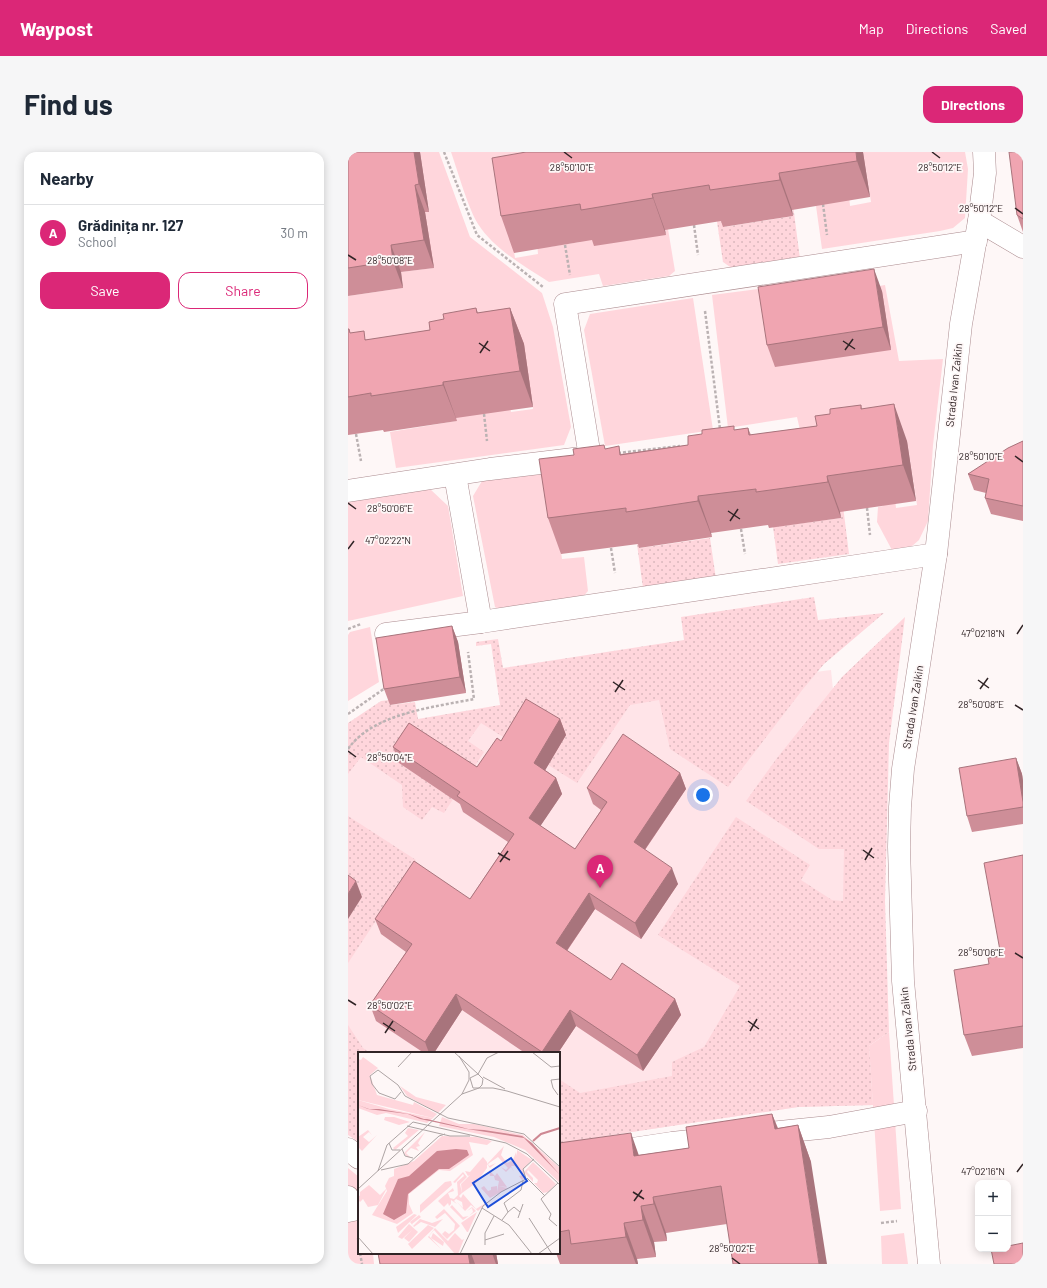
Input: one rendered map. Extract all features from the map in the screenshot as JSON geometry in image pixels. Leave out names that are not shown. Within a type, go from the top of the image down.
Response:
[{"type":"street","name":"Strada Ivan Zaikin","points":[[929,1264],[903,981],[899,847],[900,807],[903,769],[936,554],[960,324],[977,231],[985,173],[984,152]]},
{"type":"street","points":[[348,491],[590,457],[564,304],[702,283],[977,231],[1023,247]]},
{"type":"street","points":[[455,475],[472,623]]},
{"type":"street","points":[[386,634],[472,623],[936,554]]},
{"type":"street","points":[[560,1160],[672,1143],[829,1127],[916,1111]]},
{"type":"street","points":[[348,1149],[358,1157]]},
{"type":"street","points":[[348,1196],[352,1210],[348,1211]]},
{"type":"path","points":[[444,152],[476,235],[564,304]]},
{"type":"path","points":[[702,283],[720,433]]},
{"type":"path","points":[[590,457],[682,446]]},
{"type":"path","points":[[348,749],[353,742],[381,722],[421,710],[474,699],[472,623]]},
{"type":"path","points":[[348,714],[387,687]]},
{"type":"path","points":[[880,1222],[903,1221]]},
{"type":"path","points":[[360,1254],[362,1264]]},
{"type":"shaded area","points":[[420,152],[439,152],[470,237],[542,293],[553,327],[571,427],[564,445],[396,468],[390,432],[456,421],[455,410],[509,401],[511,412],[533,409],[524,345],[348,367],[348,296],[403,288],[401,272],[433,268],[425,212],[429,211]]},
{"type":"shaded area","points":[[451,152],[781,152],[505,194],[515,258],[538,254],[537,242],[548,247],[580,242],[580,237],[666,235],[664,223],[667,223],[675,271],[669,276],[603,286],[599,274],[549,282],[501,249],[485,233],[474,217]]},
{"type":"shaded area","points":[[863,152],[965,152],[968,169],[965,218],[953,228],[940,231],[822,249],[816,206],[849,195],[850,206],[871,202]]},
{"type":"shaded area","points":[[793,205],[800,259],[733,269],[723,262],[716,215],[722,214],[724,227],[793,216]]},
{"type":"shaded area","points":[[885,285],[899,361],[943,359],[933,445],[928,521],[919,540],[904,553],[893,552],[877,522],[878,507],[883,506],[883,499],[895,498],[896,508],[917,505],[907,441],[808,465],[797,417],[728,428],[712,295],[765,288],[778,303]]},
{"type":"shaded area","points":[[693,298],[713,430],[605,446],[584,330],[590,314]]},
{"type":"shaded area","points":[[719,452],[553,495],[562,559],[584,557],[588,591],[581,599],[500,610],[495,607],[473,496],[482,481]]},
{"type":"shaded area","points":[[430,489],[448,506],[463,596],[348,621],[348,498]]},
{"type":"shaded area","points":[[839,506],[843,506],[849,554],[778,564],[773,527],[841,518]]},
{"type":"shaded area","points":[[636,537],[640,548],[710,538],[716,579],[643,588]]},
{"type":"shaded area","points":[[814,597],[818,620],[884,613],[824,664],[728,787],[670,749],[659,700],[630,705],[577,783],[481,723],[468,741],[484,752],[444,813],[432,807],[422,820],[403,807],[402,785],[361,757],[348,774],[348,723],[381,701],[389,700],[390,705],[415,702],[418,719],[500,705],[491,644],[476,646],[476,642],[498,639],[503,668],[684,640],[681,617]]},
{"type":"shaded area","points":[[905,617],[889,743],[885,901],[889,1032],[869,1046],[873,1105],[798,1107],[560,1143],[560,1080],[580,1093],[672,1076],[672,1062],[704,1047],[740,986],[658,935],[736,817],[810,865],[801,880],[832,900],[843,901],[844,849],[819,849],[746,801],[777,758],[842,677]]},
{"type":"shaded area","points":[[370,627],[379,682],[348,701],[348,635],[350,632]]},
{"type":"shaded area","points":[[831,670],[869,1046],[873,1105],[798,1107],[560,1143],[560,1052],[358,1052],[348,1119],[348,731]]},
{"type":"shaded area","points":[[348,816],[416,860],[348,963]]},
{"type":"shaded area","points":[[348,1025],[363,1048],[369,1052],[358,1052],[358,1141],[348,1135]]},
{"type":"shaded area","points":[[889,1032],[901,1209],[880,1211],[869,1046]]},
{"type":"shaded area","points":[[348,1168],[358,1176],[358,1254],[373,1254],[374,1264],[348,1264]]},
{"type":"shaded area","points":[[904,1233],[908,1264],[882,1264],[881,1236]]},
{"type":"building","points":[[348,152],[414,152],[419,184],[415,185],[424,240],[391,245],[393,261],[348,268]]},
{"type":"building","points":[[526,152],[856,152],[857,161],[779,173],[780,180],[710,190],[709,185],[652,194],[653,198],[581,210],[580,204],[501,216],[492,158]]},
{"type":"building","points":[[1009,152],[1023,152],[1023,219],[1017,215]]},
{"type":"building","points":[[874,269],[883,327],[767,345],[758,287]]},
{"type":"building","points":[[476,308],[477,313],[510,308],[520,371],[443,382],[443,385],[371,396],[371,393],[348,397],[348,329],[350,333],[364,331],[365,340],[430,330],[429,322],[444,319],[443,314]]},
{"type":"building","points":[[894,404],[903,465],[827,476],[828,482],[756,492],[756,489],[698,496],[698,501],[626,512],[626,508],[548,518],[539,459],[574,455],[573,449],[604,445],[605,449],[619,446],[620,455],[688,445],[688,436],[702,434],[702,430],[734,426],[734,430],[748,428],[749,435],[817,426],[815,416],[830,414],[830,409],[861,405],[861,409]]},
{"type":"building","points":[[1023,441],[1023,506],[985,498],[989,479],[968,474],[1008,448]]},
{"type":"building","points":[[452,626],[460,677],[384,689],[376,638]]},
{"type":"building","points":[[526,699],[560,719],[534,763],[556,778],[529,818],[575,849],[607,802],[587,788],[623,734],[680,773],[634,842],[672,868],[635,923],[589,893],[556,943],[611,980],[622,963],[675,999],[637,1055],[570,1010],[542,1052],[456,994],[425,1042],[370,1005],[412,944],[375,919],[414,861],[470,899],[514,834],[457,796],[460,792],[393,747],[409,723],[477,767],[497,738],[501,741]]},
{"type":"building","points":[[1016,758],[1023,807],[967,816],[959,768]]},
{"type":"building","points":[[1023,855],[1023,1026],[964,1035],[954,970],[989,964],[988,958],[1001,956],[984,863]]},
{"type":"building","points":[[348,875],[356,881],[348,894]]},
{"type":"building","points":[[772,1114],[775,1129],[798,1125],[819,1264],[733,1264],[721,1186],[653,1197],[654,1204],[641,1206],[643,1220],[624,1223],[626,1237],[571,1244],[569,1230],[560,1232],[560,1143],[631,1133],[634,1156],[689,1148],[686,1127]]},
{"type":"building","points":[[1023,1243],[1023,1264],[994,1264],[992,1252],[1011,1252],[1011,1245]]},
{"type":"building","points":[[378,1254],[468,1254],[470,1264],[380,1264]]},
{"type":"place","name":"Grădinița nr. 127","points":[[600,888]]}]
